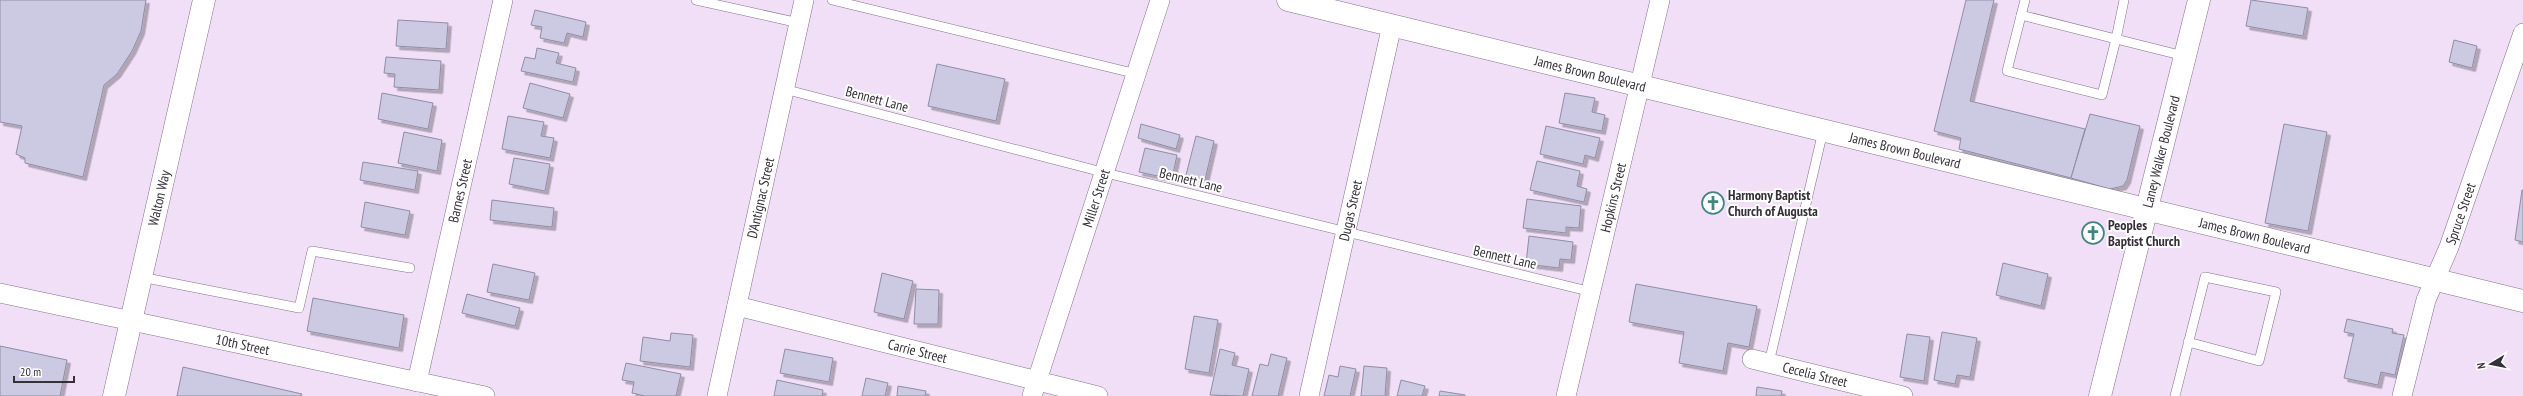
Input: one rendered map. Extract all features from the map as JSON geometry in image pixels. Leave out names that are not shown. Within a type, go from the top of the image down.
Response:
[{"type":"street","name":"Walton Way","points":[[114,396],[204,0]]},
{"type":"street","name":"Barnes Street","points":[[417,382],[503,0]]},
{"type":"street","name":"D'Antignac Street","points":[[717,396],[804,0]]},
{"type":"street","name":"Miller Street","points":[[1034,388],[1106,173],[1160,0]]},
{"type":"street","name":"James Brown Boulevard","points":[[1288,0],[2523,301]]},
{"type":"street","name":"Hopkins Street","points":[[1566,396],[1592,292],[1660,0]]},
{"type":"street","name":"Laney Walker Boulevard","points":[[2100,396],[2145,209],[2199,0]]},
{"type":"street","name":"Dugas Street","points":[[1309,396],[1392,25]]},
{"type":"street","name":"Spruce Street","points":[[2402,396],[2426,300],[2449,248],[2523,33]]},
{"type":"street","name":"10th Street","points":[[0,293],[485,396]]},
{"type":"street","name":"Carrie Street","points":[[737,306],[1034,388],[1098,396]]},
{"type":"street","name":"Cecelia Street","points":[[1760,361],[1903,396]]},
{"type":"lane","points":[[696,0],[799,23]]},
{"type":"lane","points":[[832,0],[1137,74]]},
{"type":"lane","points":[[2025,0],[2007,71],[2102,95],[2124,0]]},
{"type":"lane","points":[[2021,15],[2184,56]]},
{"type":"lane","name":"Bennett Lane","points":[[784,89],[1106,173],[1345,233],[1592,292]]},
{"type":"lane","points":[[1760,361],[1824,130]]},
{"type":"lane","points":[[141,277],[299,308],[312,251],[410,268]]},
{"type":"lane","points":[[2174,396],[2188,342],[2205,277],[2276,292],[2259,361],[2188,342]]},
{"type":"building","points":[[0,0],[146,0],[141,31],[132,51],[117,74],[104,85],[83,177],[25,163],[25,158],[16,154],[22,126],[0,122]]},
{"type":"building","points":[[1966,0],[1994,0],[1970,101],[2085,129],[2071,178],[1959,149],[1961,138],[1934,131]]},
{"type":"building","points":[[2251,0],[2308,8],[2303,36],[2246,26]]},
{"type":"building","points":[[535,10],[586,22],[583,37],[567,33],[564,43],[540,38],[542,27],[531,25]]},
{"type":"building","points":[[398,20],[448,23],[446,49],[396,46]]},
{"type":"building","points":[[2454,40],[2477,46],[2472,68],[2449,62]]},
{"type":"building","points":[[537,48],[559,53],[556,63],[576,68],[573,82],[521,71],[525,57],[535,59]]},
{"type":"building","points":[[386,57],[441,61],[439,90],[394,87],[395,74],[384,73]]},
{"type":"building","points":[[937,64],[1005,79],[996,121],[928,106]]},
{"type":"building","points":[[530,83],[570,94],[563,118],[523,108]]},
{"type":"building","points":[[382,93],[433,103],[428,129],[378,119]]},
{"type":"building","points":[[1565,93],[1595,98],[1592,112],[1605,115],[1602,131],[1559,123]]},
{"type":"building","points":[[2090,114],[2140,126],[2127,180],[2123,186],[2110,189],[2071,178]]},
{"type":"building","points":[[508,116],[544,122],[541,136],[554,138],[550,158],[502,149]]},
{"type":"building","points":[[1141,124],[1180,135],[1176,149],[1138,138]]},
{"type":"building","points":[[2284,124],[2327,132],[2308,231],[2265,223]]},
{"type":"building","points":[[1546,126],[1600,138],[1595,158],[1585,155],[1583,164],[1540,154]]},
{"type":"building","points":[[404,132],[442,140],[437,171],[398,163]]},
{"type":"building","points":[[1196,136],[1214,141],[1205,180],[1186,175]]},
{"type":"building","points":[[1145,148],[1177,155],[1172,179],[1139,172]]},
{"type":"building","points":[[514,158],[550,164],[545,191],[509,184]]},
{"type":"building","points":[[1537,161],[1580,171],[1577,186],[1587,189],[1584,202],[1530,190]]},
{"type":"building","points":[[363,162],[418,171],[415,190],[360,180]]},
{"type":"building","points":[[2523,190],[2523,242],[2515,240]]},
{"type":"building","points":[[1527,199],[1581,206],[1579,228],[1566,227],[1566,233],[1523,228]]},
{"type":"building","points":[[492,200],[554,208],[552,227],[490,220]]},
{"type":"building","points":[[365,202],[410,211],[405,235],[361,227]]},
{"type":"building","points":[[1529,236],[1573,242],[1571,260],[1560,259],[1559,268],[1526,264]]},
{"type":"building","points":[[2003,263],[2048,274],[2041,306],[1996,295]]},
{"type":"building","points":[[493,264],[535,273],[529,300],[487,292]]},
{"type":"building","points":[[882,273],[913,281],[904,319],[874,312]]},
{"type":"building","points":[[1636,284],[1757,306],[1749,347],[1728,343],[1723,371],[1679,363],[1684,332],[1629,322]]},
{"type":"building","points":[[916,289],[939,290],[938,324],[914,324]]},
{"type":"building","points":[[467,294],[520,308],[515,326],[462,313]]},
{"type":"building","points":[[313,298],[404,315],[399,348],[307,331]]},
{"type":"building","points":[[1194,316],[1218,320],[1209,373],[1185,369]]},
{"type":"building","points":[[2347,319],[2393,329],[2392,333],[2404,335],[2395,375],[2381,372],[2378,385],[2344,378],[2354,334],[2344,332]]},
{"type":"building","points":[[1942,332],[1977,338],[1970,377],[1957,375],[1955,384],[1934,380]]},
{"type":"building","points":[[671,333],[693,335],[690,367],[640,361],[643,337],[670,341]]},
{"type":"building","points":[[1907,334],[1930,337],[1924,381],[1900,377]]},
{"type":"building","points":[[0,346],[67,360],[60,396],[0,396]]},
{"type":"building","points":[[785,349],[833,358],[829,382],[780,373]]},
{"type":"building","points":[[1220,349],[1235,353],[1232,365],[1249,369],[1243,396],[1210,395]]},
{"type":"building","points":[[1271,354],[1287,358],[1278,396],[1252,396],[1260,364],[1268,366]]},
{"type":"building","points":[[626,363],[681,374],[676,396],[645,396],[632,393],[634,382],[622,380]]},
{"type":"building","points":[[1340,366],[1356,369],[1350,396],[1324,396],[1329,375],[1338,377]]},
{"type":"building","points":[[1364,366],[1387,368],[1385,396],[1361,396]]},
{"type":"building","points":[[183,367],[302,394],[301,396],[177,396]]},
{"type":"building","points":[[866,378],[888,383],[885,396],[862,396]]},
{"type":"building","points":[[777,380],[823,390],[822,396],[774,396]]},
{"type":"building","points":[[1401,380],[1425,386],[1422,396],[1397,396]]},
{"type":"building","points":[[898,386],[926,391],[925,396],[897,396]]},
{"type":"building","points":[[1757,387],[1782,391],[1781,396],[1756,396]]},
{"type":"building","points":[[1440,391],[1465,395],[1465,396],[1439,396]]},
{"type":"place","name":"Harmony Baptist Church of Augusta","points":[[1713,203]]},
{"type":"place","name":"Peoples Baptist Church","points":[[2093,233]]}]
